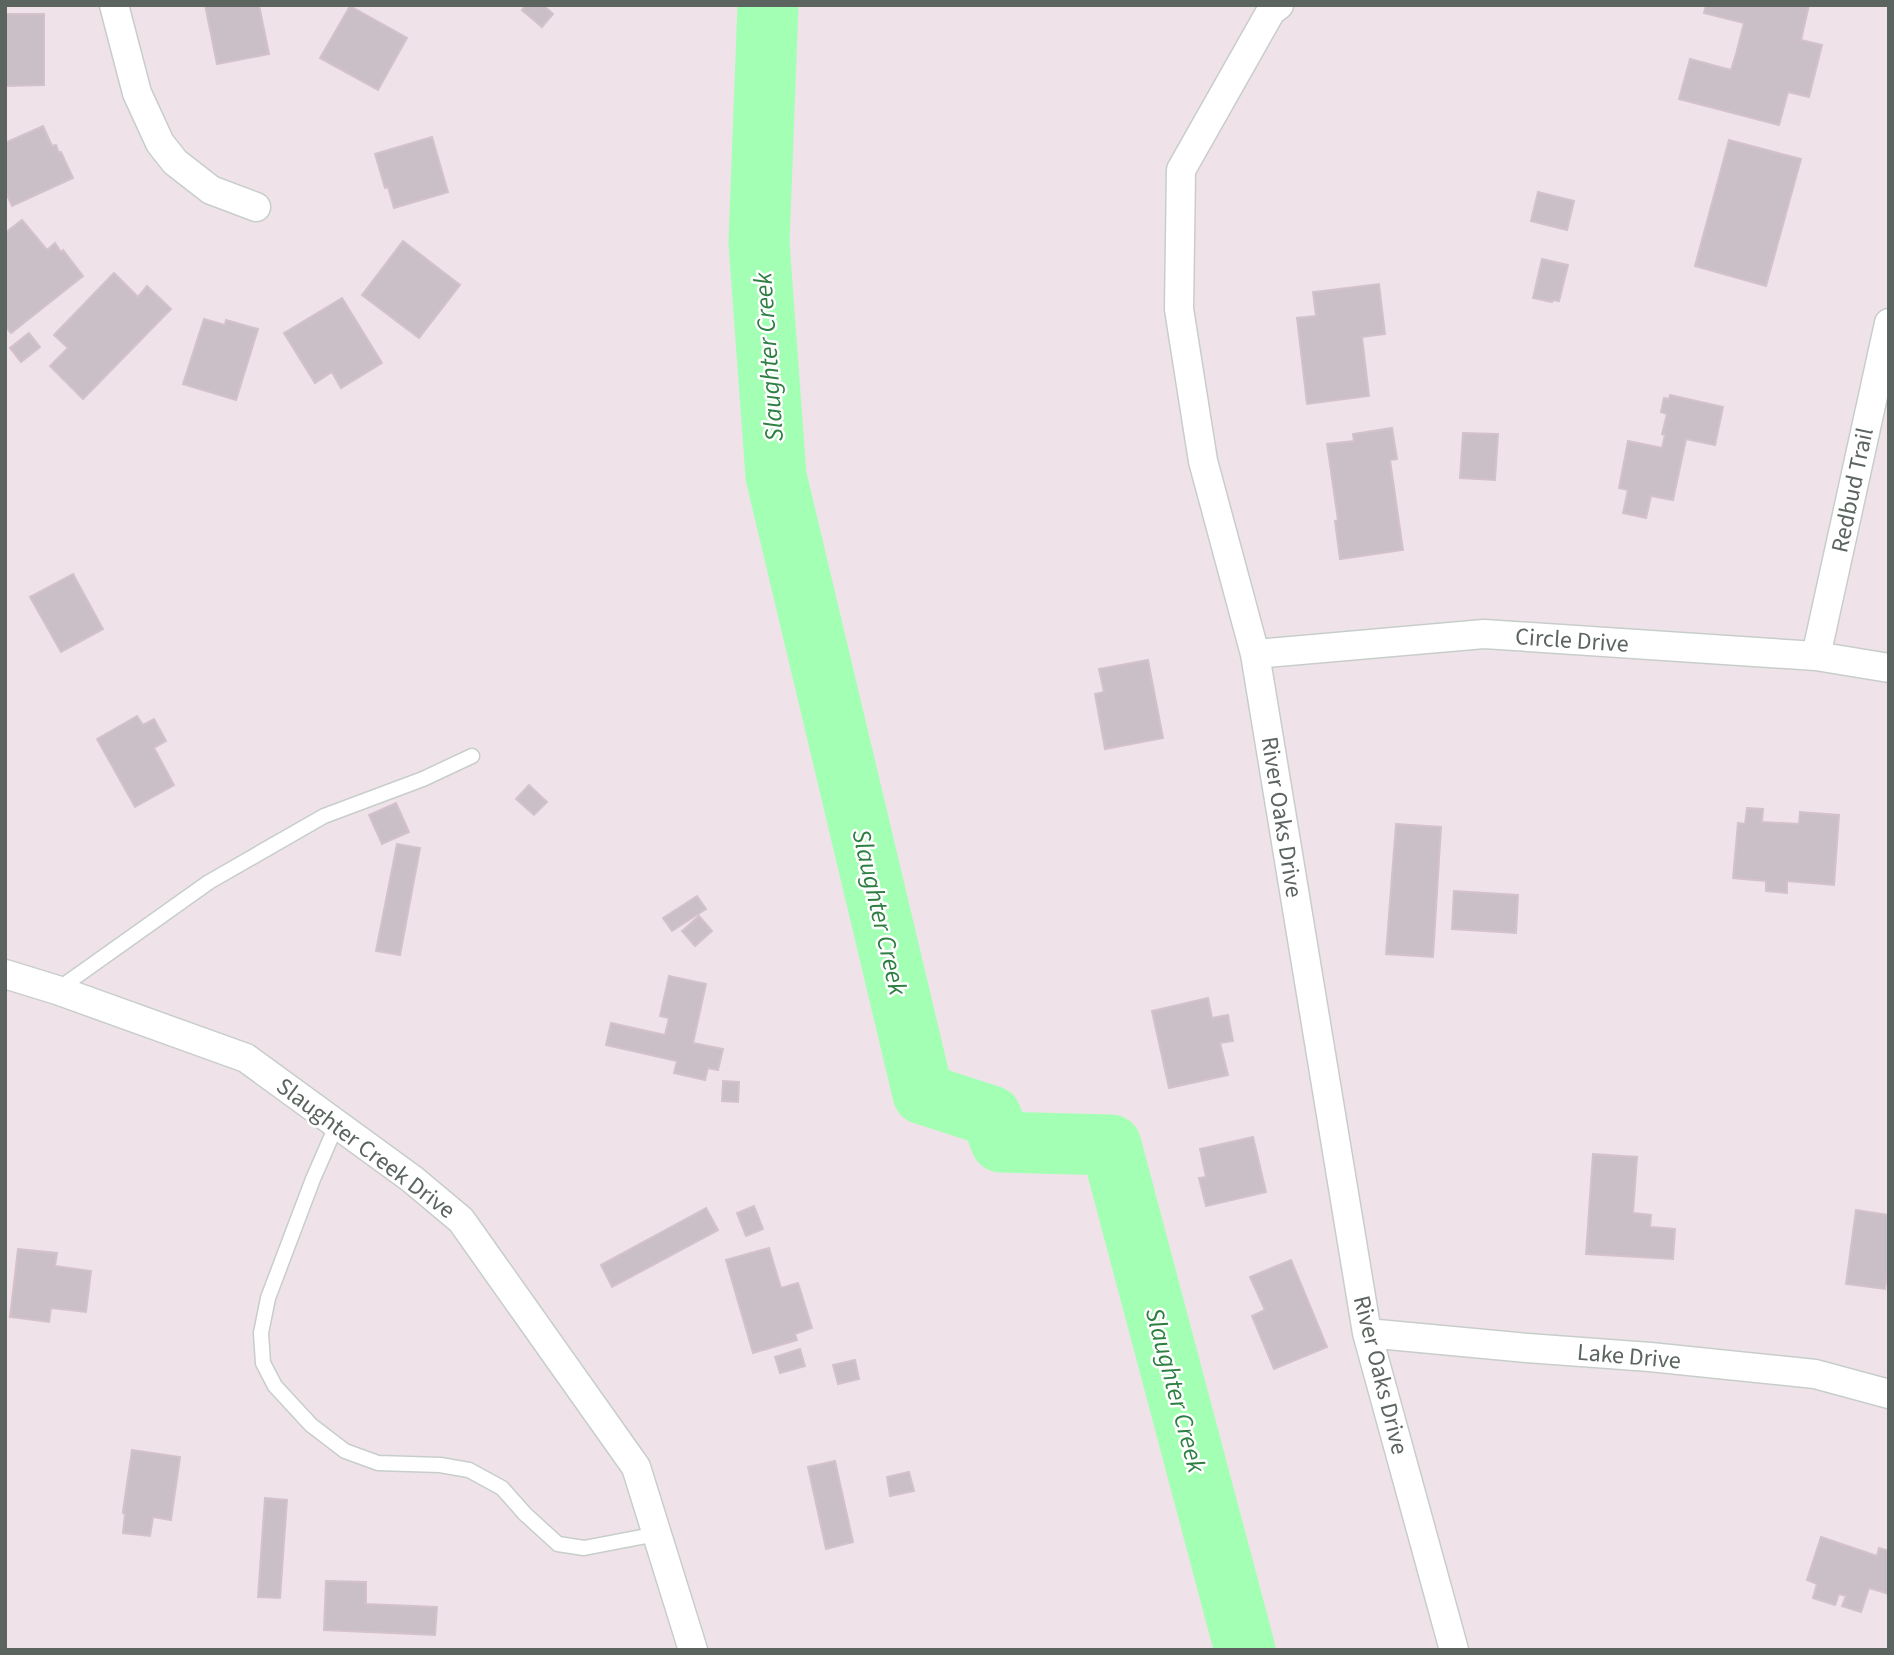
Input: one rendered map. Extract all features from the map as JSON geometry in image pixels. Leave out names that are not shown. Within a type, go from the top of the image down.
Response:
[{"type":"street","points":[[114,5],[137,93],[160,143],[175,162],[211,190],[256,207]]},
{"type":"street","name":"River Oaks Drive","points":[[1279,5],[1271,11],[1181,170],[1179,309],[1203,461],[1255,654],[1367,1332],[1454,1650]]},
{"type":"street","name":"Redbud Trail","points":[[1816,656],[1889,323]]},
{"type":"street","name":"Circle Drive","points":[[1255,654],[1484,634],[1816,656],[1889,668]]},
{"type":"street","name":"Slaughter Creek Drive","points":[[5,974],[246,1058],[412,1179],[461,1220],[636,1467],[694,1650]]},
{"type":"street","name":"Lake Drive","points":[[1367,1332],[1815,1374],[1889,1394]]},
{"type":"lane","points":[[57,990],[209,882],[324,816],[423,779],[472,756]]},
{"type":"lane","points":[[337,1124],[268,1298],[261,1343],[263,1363],[275,1385],[311,1425],[345,1451],[378,1463],[469,1469],[502,1488],[525,1514],[558,1544],[584,1548],[657,1534]]},
{"type":"building","points":[[205,5],[259,5],[269,54],[217,64]]},
{"type":"building","points":[[526,5],[543,5],[553,14],[542,27],[522,10]]},
{"type":"building","points":[[1706,5],[1809,5],[1801,40],[1822,45],[1809,97],[1788,92],[1779,125],[1679,99],[1690,59],[1731,70],[1736,54],[1744,23],[1704,13]]},
{"type":"building","points":[[350,6],[407,38],[378,90],[320,58]]},
{"type":"building","points":[[5,14],[44,14],[44,85],[5,86]]},
{"type":"building","points":[[43,126],[52,146],[56,145],[59,153],[61,152],[73,178],[12,206],[5,191],[5,143]]},
{"type":"building","points":[[432,137],[448,192],[394,208],[375,154]]},
{"type":"building","points":[[1729,140],[1801,159],[1766,286],[1695,266]]},
{"type":"building","points":[[1538,192],[1574,201],[1567,230],[1531,221]]},
{"type":"building","points":[[22,220],[47,250],[55,243],[61,252],[63,250],[83,276],[11,333],[5,326],[5,233]]},
{"type":"building","points":[[403,241],[460,285],[419,338],[362,295]]},
{"type":"building","points":[[1542,259],[1568,265],[1559,301],[1533,298]]},
{"type":"building","points":[[114,273],[138,297],[147,286],[171,309],[83,399],[50,366],[68,348],[54,335]]},
{"type":"building","points":[[1379,284],[1385,334],[1362,337],[1369,396],[1307,404],[1297,318],[1316,316],[1313,292]]},
{"type":"building","points":[[342,298],[382,363],[341,388],[332,372],[315,383],[284,333]]},
{"type":"building","points":[[204,319],[225,325],[226,320],[258,329],[236,400],[183,384]]},
{"type":"building","points":[[29,333],[40,347],[21,362],[10,348]]},
{"type":"building","points":[[1670,395],[1723,407],[1715,445],[1686,439],[1673,500],[1651,496],[1646,518],[1623,513],[1628,490],[1619,488],[1628,441],[1662,448],[1667,414],[1661,412],[1664,398],[1669,399]]},
{"type":"building","points":[[1392,428],[1397,459],[1390,460],[1403,550],[1340,559],[1335,521],[1338,520],[1327,444],[1354,441],[1353,434]]},
{"type":"building","points":[[1463,433],[1498,434],[1495,480],[1460,478]]},
{"type":"building","points":[[73,574],[103,629],[61,652],[30,597]]},
{"type":"building","points":[[1148,660],[1163,738],[1105,749],[1095,694],[1104,692],[1099,669]]},
{"type":"building","points":[[137,716],[143,725],[154,719],[166,741],[154,748],[174,785],[135,807],[97,739]]},
{"type":"building","points":[[529,785],[547,802],[534,815],[516,799]]},
{"type":"building","points":[[396,803],[409,832],[382,844],[369,815]]},
{"type":"building","points":[[1747,808],[1763,809],[1762,822],[1799,824],[1800,812],[1839,815],[1834,885],[1787,881],[1787,893],[1766,891],[1766,881],[1733,878],[1738,823],[1745,824]]},
{"type":"building","points":[[1396,824],[1441,827],[1433,957],[1386,954]]},
{"type":"building","points":[[397,844],[420,848],[400,955],[376,951]]},
{"type":"building","points":[[1454,891],[1518,895],[1516,933],[1452,929]]},
{"type":"building","points":[[697,896],[706,909],[672,931],[663,918]]},
{"type":"building","points":[[699,916],[712,931],[695,946],[682,931]]},
{"type":"building","points":[[669,976],[706,984],[693,1043],[723,1049],[718,1070],[708,1068],[705,1080],[674,1073],[677,1061],[606,1045],[611,1023],[665,1035],[669,1018],[660,1016]]},
{"type":"building","points":[[1208,998],[1212,1018],[1228,1015],[1233,1041],[1220,1043],[1228,1075],[1169,1088],[1152,1011]]},
{"type":"building","points":[[723,1081],[739,1082],[738,1102],[722,1101]]},
{"type":"building","points":[[1253,1137],[1266,1192],[1206,1206],[1199,1178],[1206,1177],[1200,1149]]},
{"type":"building","points":[[1593,1154],[1637,1157],[1633,1213],[1651,1215],[1650,1227],[1675,1229],[1673,1259],[1586,1254]]},
{"type":"building","points":[[754,1206],[763,1229],[746,1236],[737,1213]]},
{"type":"building","points":[[706,1208],[718,1230],[612,1287],[601,1265]]},
{"type":"building","points":[[1856,1210],[1889,1215],[1889,1263],[1885,1289],[1846,1284]]},
{"type":"building","points":[[769,1248],[781,1288],[798,1283],[812,1328],[795,1334],[797,1340],[753,1353],[726,1260]]},
{"type":"building","points":[[18,1249],[57,1253],[55,1266],[91,1271],[86,1312],[51,1308],[49,1322],[10,1317]]},
{"type":"building","points":[[1291,1260],[1327,1347],[1274,1369],[1252,1316],[1265,1310],[1250,1277]]},
{"type":"building","points":[[800,1349],[805,1366],[780,1373],[775,1357]]},
{"type":"building","points":[[855,1360],[859,1379],[838,1384],[833,1365]]},
{"type":"building","points":[[132,1450],[180,1457],[171,1520],[153,1517],[150,1536],[123,1533],[123,1511]]},
{"type":"building","points":[[835,1461],[853,1542],[826,1549],[808,1467]]},
{"type":"building","points":[[909,1472],[914,1491],[890,1496],[887,1477]]},
{"type":"building","points":[[265,1498],[287,1500],[280,1598],[258,1597]]},
{"type":"building","points":[[1821,1537],[1877,1556],[1879,1548],[1889,1551],[1889,1594],[1869,1588],[1861,1612],[1842,1606],[1846,1596],[1839,1594],[1835,1605],[1813,1598],[1817,1584],[1807,1580]]},
{"type":"building","points":[[326,1581],[366,1582],[366,1604],[437,1607],[435,1635],[324,1630]]},
{"type":"waterway","name":"Slaughter Creek","points":[[768,5],[759,243],[776,476],[923,1094],[991,1116],[1001,1142],[1111,1145],[1245,1650]]}]
